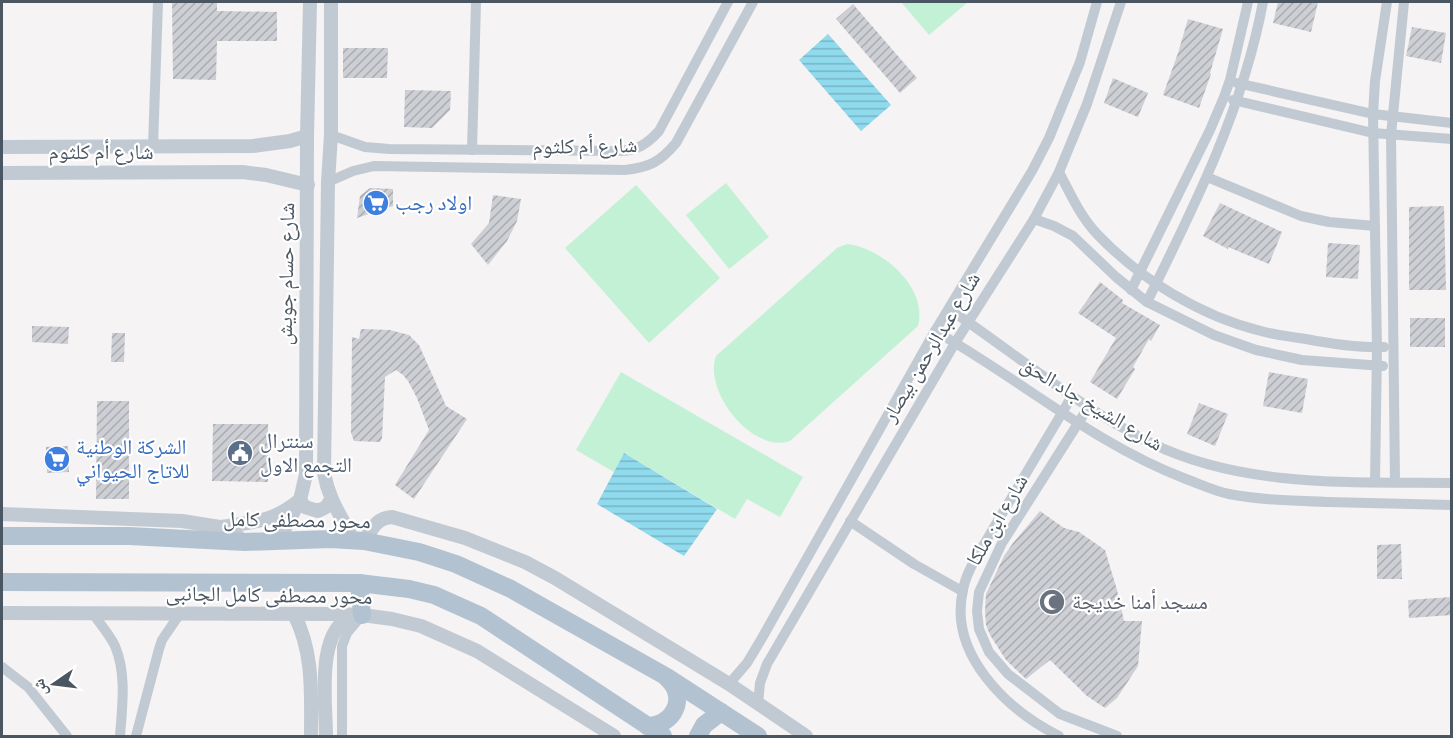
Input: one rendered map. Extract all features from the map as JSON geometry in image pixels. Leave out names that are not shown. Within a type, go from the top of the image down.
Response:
[{"type":"main road","name":"محور مصطفى كامل","points":[[2,536],[129,536],[245,542],[330,538],[358,540],[419,552],[483,575],[511,589],[667,677],[758,736]]},
{"type":"main road","points":[[2,582],[359,583],[426,593],[481,616],[663,736]]},
{"type":"main road","points":[[359,583],[362,615]]},
{"type":"main road","points":[[647,726],[667,721],[675,711],[677,692],[667,677]]},
{"type":"main road","points":[[698,736],[704,725],[721,712]]},
{"type":"street","points":[[153,146],[158,2]]},
{"type":"street","name":"شارع حسام جويش","points":[[278,541],[300,500],[306,474],[307,136],[310,2]]},
{"type":"street","name":"شارع حسام جويش","points":[[331,2],[331,135],[328,182],[324,473],[331,500],[358,540]]},
{"type":"street","points":[[472,150],[476,2]]},
{"type":"street","name":"شارع أم كلثوم","points":[[331,135],[365,147],[621,151],[641,148],[659,131],[728,2]]},
{"type":"street","name":"شارع أم كلثوم","points":[[328,182],[353,171],[374,166],[625,170],[652,164],[664,157],[676,143],[753,2]]},
{"type":"street","name":"شارع عبدالرحمن بيصار","points":[[729,684],[747,663],[762,638],[935,331],[1032,171],[1049,138],[1080,62],[1097,2]]},
{"type":"street","name":"شارع عبدالرحمن بيصار","points":[[758,704],[760,683],[767,664],[955,343],[1034,219],[1059,172],[1087,104],[1120,2]]},
{"type":"street","points":[[1131,290],[1224,97],[1248,2]]},
{"type":"street","points":[[1147,302],[1207,177],[1237,102],[1263,2]]},
{"type":"street","points":[[1374,482],[1377,348],[1373,114],[1376,74],[1387,2]]},
{"type":"street","points":[[1395,482],[1391,135],[1404,2]]},
{"type":"street","points":[[1230,80],[1242,85],[1392,118],[1452,123]]},
{"type":"street","points":[[1224,97],[1237,102],[1373,133],[1452,139]]},
{"type":"street","name":"شارع أم كلثوم","points":[[2,147],[253,146],[290,141],[307,136]]},
{"type":"street","points":[[554,149],[554,169]]},
{"type":"street","name":"شارع أم كلثوم","points":[[2,172],[242,172],[308,185]]},
{"type":"street","points":[[1059,172],[1084,218],[1096,234],[1140,272],[1195,306],[1228,321],[1261,331],[1339,345],[1393,347]]},
{"type":"street","points":[[1207,177],[1301,216],[1329,222],[1375,226]]},
{"type":"street","points":[[1034,219],[1073,236],[1147,302],[1214,335],[1256,350],[1302,360],[1393,366]]},
{"type":"street","name":"شارع الشيخ جاد الحق","points":[[949,309],[1072,396],[1152,444],[1189,458],[1234,472],[1306,479],[1452,483]]},
{"type":"street","name":"شارع الشيخ جاد الحق","points":[[935,331],[1116,447],[1144,462],[1227,494],[1306,501],[1452,505]]},
{"type":"street","points":[[306,346],[326,345]]},
{"type":"street","name":"شارع ابن ملكا","points":[[1059,736],[1019,710],[993,687],[974,662],[964,636],[961,610],[962,591],[967,574],[1072,396]]},
{"type":"street","name":"شارع ابن ملكا","points":[[1089,406],[1002,543],[979,592],[977,611],[979,628],[989,652],[1008,674],[1060,714],[1117,736]]},
{"type":"street","points":[[221,527],[273,518],[284,513],[300,500],[305,507],[313,511],[322,510],[331,500]]},
{"type":"street","points":[[2,514],[182,521],[226,528],[245,542]]},
{"type":"street","points":[[358,540],[377,522],[385,518],[392,518],[493,548],[555,578],[729,684],[806,736]]},
{"type":"street","points":[[850,521],[915,564],[962,591]]},
{"type":"street","points":[[977,556],[992,562]]},
{"type":"street","name":"محور مصطفى كامل الجانبى","points":[[2,613],[362,615],[392,619],[421,626],[477,651],[614,736]]},
{"type":"street","points":[[294,614],[303,633],[309,660],[311,736]]},
{"type":"street","points":[[94,615],[115,645],[121,662],[120,736]]},
{"type":"street","points":[[136,736],[162,640],[179,615]]},
{"type":"street","points":[[326,736],[326,665],[329,643],[339,624],[348,618],[362,615]]},
{"type":"street","points":[[342,736],[342,646],[347,633],[362,615]]},
{"type":"street","points":[[2,667],[28,687],[67,736]]},
{"type":"green space","points":[[901,2],[968,2],[929,35]]},
{"type":"green space","points":[[726,183],[769,237],[729,269],[686,215]]},
{"type":"green space","points":[[636,185],[720,278],[649,343],[565,248]]},
{"type":"green space","points":[[847,244],[874,253],[899,272],[916,297],[919,311],[918,326],[790,441],[776,443],[761,438],[734,417],[724,402],[714,371],[716,356],[837,248]]},
{"type":"green space","points":[[621,372],[803,477],[780,517],[747,499],[735,519],[624,453],[614,472],[576,450]]},
{"type":"water","points":[[828,34],[891,105],[861,131],[799,60]]},
{"type":"water","points":[[624,453],[717,509],[684,556],[597,504]]},
{"type":"building","points":[[172,2],[217,2],[217,11],[277,12],[277,41],[217,41],[216,80],[173,79]]},
{"type":"building","points":[[1278,2],[1318,2],[1311,32],[1273,23]]},
{"type":"building","points":[[853,4],[917,78],[900,93],[836,19]]},
{"type":"building","points":[[1188,19],[1223,29],[1199,108],[1163,95]]},
{"type":"building","points":[[1412,27],[1446,33],[1441,63],[1406,56]]},
{"type":"building","points":[[343,48],[388,48],[387,78],[343,78]]},
{"type":"building","points":[[1113,78],[1148,93],[1138,117],[1104,103]]},
{"type":"building","points":[[405,90],[451,91],[450,110],[432,128],[404,127]]},
{"type":"building","name":"اولاد رجب","points":[[370,188],[393,189],[393,206],[357,218],[360,196]]},
{"type":"building","points":[[493,195],[521,199],[517,221],[507,241],[488,265],[471,244],[489,223]]},
{"type":"building","points":[[1220,203],[1282,232],[1269,264],[1228,247],[1228,249],[1203,236]]},
{"type":"building","points":[[1444,206],[1446,290],[1409,290],[1409,207]]},
{"type":"building","points":[[1328,243],[1360,245],[1358,279],[1326,277]]},
{"type":"building","points":[[1100,282],[1123,300],[1122,303],[1160,325],[1151,341],[1149,339],[1117,399],[1090,382],[1116,338],[1078,313]]},
{"type":"building","points":[[1410,318],[1445,318],[1445,347],[1410,347]]},
{"type":"building","points":[[32,326],[69,327],[68,344],[32,342]]},
{"type":"building","points":[[361,329],[390,330],[409,335],[419,345],[446,406],[467,419],[414,499],[395,485],[429,430],[417,398],[403,375],[396,370],[385,377],[380,442],[354,441],[351,433],[352,337],[359,339]]},
{"type":"building","points":[[112,333],[125,333],[124,362],[111,362]]},
{"type":"building","points":[[1269,372],[1308,379],[1302,413],[1263,406]]},
{"type":"building","points":[[97,401],[129,401],[129,499],[96,499]]},
{"type":"building","points":[[1199,403],[1228,414],[1215,446],[1187,434]]},
{"type":"building","name":"سنترال التجمع الاول","points":[[213,424],[268,424],[268,482],[212,481]]},
{"type":"building","name":"الشركة الوطنية للاتاج الحيواني","points":[[68,446],[69,472],[47,473],[46,447]]},
{"type":"building","name":"مسجد أمنا خديجة","points":[[1040,511],[1064,528],[1079,532],[1105,550],[1124,621],[1142,621],[1138,666],[1117,698],[1105,708],[1087,696],[1050,660],[1026,679],[1006,660],[986,625],[986,594],[1004,556]]},
{"type":"building","points":[[1401,544],[1402,579],[1377,579],[1377,545]]},
{"type":"building","points":[[1452,597],[1452,615],[1409,618],[1408,600]]},
{"type":"place","name":"اولاد رجب","points":[[376,203]]},
{"type":"place","name":"سنترال التجمع الاول","points":[[240,453]]},
{"type":"place","name":"الشركة الوطنية للاتاج الحيواني","points":[[57,459]]},
{"type":"place","name":"مسجد أمنا خديجة","points":[[1052,602]]}]
